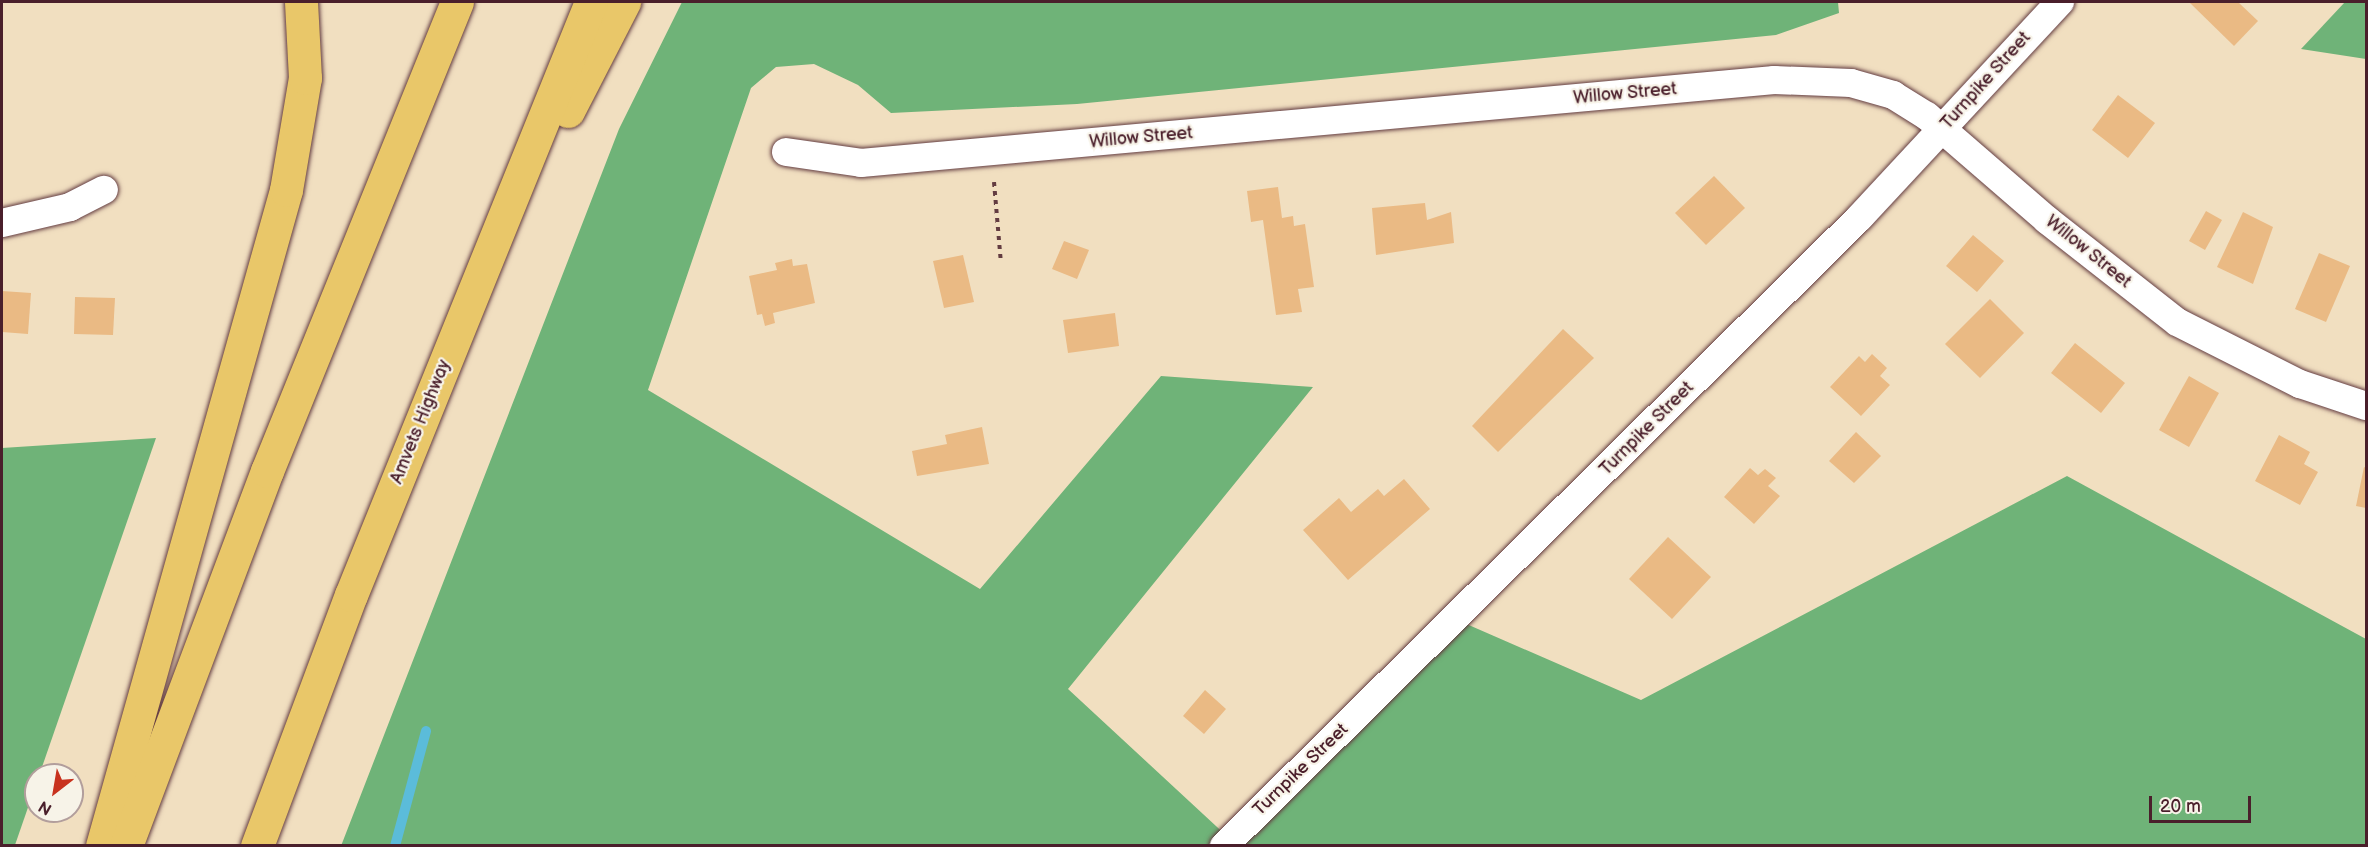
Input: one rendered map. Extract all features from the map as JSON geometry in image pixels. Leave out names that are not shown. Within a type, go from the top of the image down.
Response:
[{"type":"highway","points":[[102,846],[286,190],[304,78],[301,2]]},
{"type":"highway","points":[[126,846],[263,482],[457,2]]},
{"type":"highway","name":"Amvets Highway","points":[[257,846],[420,424],[591,2]]},
{"type":"highway","points":[[420,424],[624,2]]},
{"type":"street","name":"Turnpike Street","points":[[1224,846],[1672,405],[1942,129],[2060,2]]},
{"type":"street","name":"Willow Street","points":[[786,152],[841,164],[1784,80],[1872,87],[1912,104],[2047,220],[2177,322],[2300,384],[2367,406]]},
{"type":"street","points":[[2,223],[70,207],[104,190]]},
{"type":"path","points":[[992,152],[1001,263]]},
{"type":"green space","points":[[682,2],[1838,2],[1839,13],[1776,35],[1077,104],[891,113],[858,85],[814,64],[776,67],[751,88],[648,390],[980,589],[1161,376],[1313,387],[1068,689],[1230,839],[1455,619],[1641,700],[2067,476],[2366,639],[2366,845],[341,846],[619,129]]},
{"type":"green space","points":[[2345,2],[2366,2],[2366,59],[2301,49]]},
{"type":"green space","points":[[156,438],[43,763],[24,763],[24,819],[15,845],[2,845],[2,448]]},
{"type":"building","points":[[2189,2],[2238,2],[2258,21],[2234,46]]},
{"type":"building","points":[[2118,95],[2155,123],[2128,158],[2092,130]]},
{"type":"building","points":[[1714,176],[1745,208],[1706,245],[1675,213]]},
{"type":"building","points":[[1278,187],[1282,218],[1293,216],[1294,226],[1305,224],[1314,287],[1298,289],[1302,312],[1276,315],[1263,220],[1251,222],[1247,191]]},
{"type":"building","points":[[1425,203],[1427,220],[1451,212],[1454,243],[1376,255],[1372,208]]},
{"type":"building","points":[[2206,211],[2222,220],[2205,250],[2189,241]]},
{"type":"building","points":[[2243,212],[2273,227],[2253,284],[2217,267]]},
{"type":"building","points":[[1973,235],[2004,261],[1977,292],[1946,266]]},
{"type":"building","points":[[1064,241],[1089,250],[1077,279],[1052,269]]},
{"type":"building","points":[[2319,253],[2350,266],[2326,322],[2295,309]]},
{"type":"building","points":[[963,255],[974,302],[944,308],[933,261]]},
{"type":"building","points":[[792,259],[793,266],[807,264],[815,303],[773,313],[775,323],[765,326],[762,314],[757,315],[749,276],[777,270],[775,263]]},
{"type":"building","points":[[2,291],[31,293],[28,334],[2,332]]},
{"type":"building","points":[[75,297],[115,298],[113,335],[74,334]]},
{"type":"building","points":[[1990,299],[2024,333],[1980,378],[1945,344]]},
{"type":"building","points":[[1115,313],[1119,346],[1068,353],[1063,320]]},
{"type":"building","points":[[1563,329],[1594,358],[1498,452],[1472,426]]},
{"type":"building","points":[[2075,343],[2125,383],[2101,413],[2051,373]]},
{"type":"building","points":[[1872,354],[1887,368],[1880,376],[1890,385],[1861,416],[1830,387],[1859,356],[1865,362]]},
{"type":"building","points":[[2189,376],[2219,393],[2189,447],[2159,430]]},
{"type":"building","points":[[982,427],[989,464],[917,476],[912,451],[947,444],[945,435]]},
{"type":"building","points":[[1856,432],[1881,456],[1854,483],[1829,461]]},
{"type":"building","points":[[2279,435],[2310,452],[2304,464],[2318,472],[2300,505],[2255,481]]},
{"type":"building","points":[[2364,467],[2366,468],[2366,508],[2356,506]]},
{"type":"building","points":[[1750,468],[1758,475],[1765,469],[1776,478],[1768,486],[1780,496],[1754,524],[1724,497]]},
{"type":"building","points":[[1404,479],[1430,509],[1348,580],[1303,530],[1339,498],[1351,512],[1378,489],[1384,496]]},
{"type":"building","points":[[1668,537],[1711,577],[1672,619],[1629,579]]},
{"type":"building","points":[[1205,690],[1226,709],[1204,734],[1183,716]]},
{"type":"waterway","points":[[395,846],[426,731]]}]
